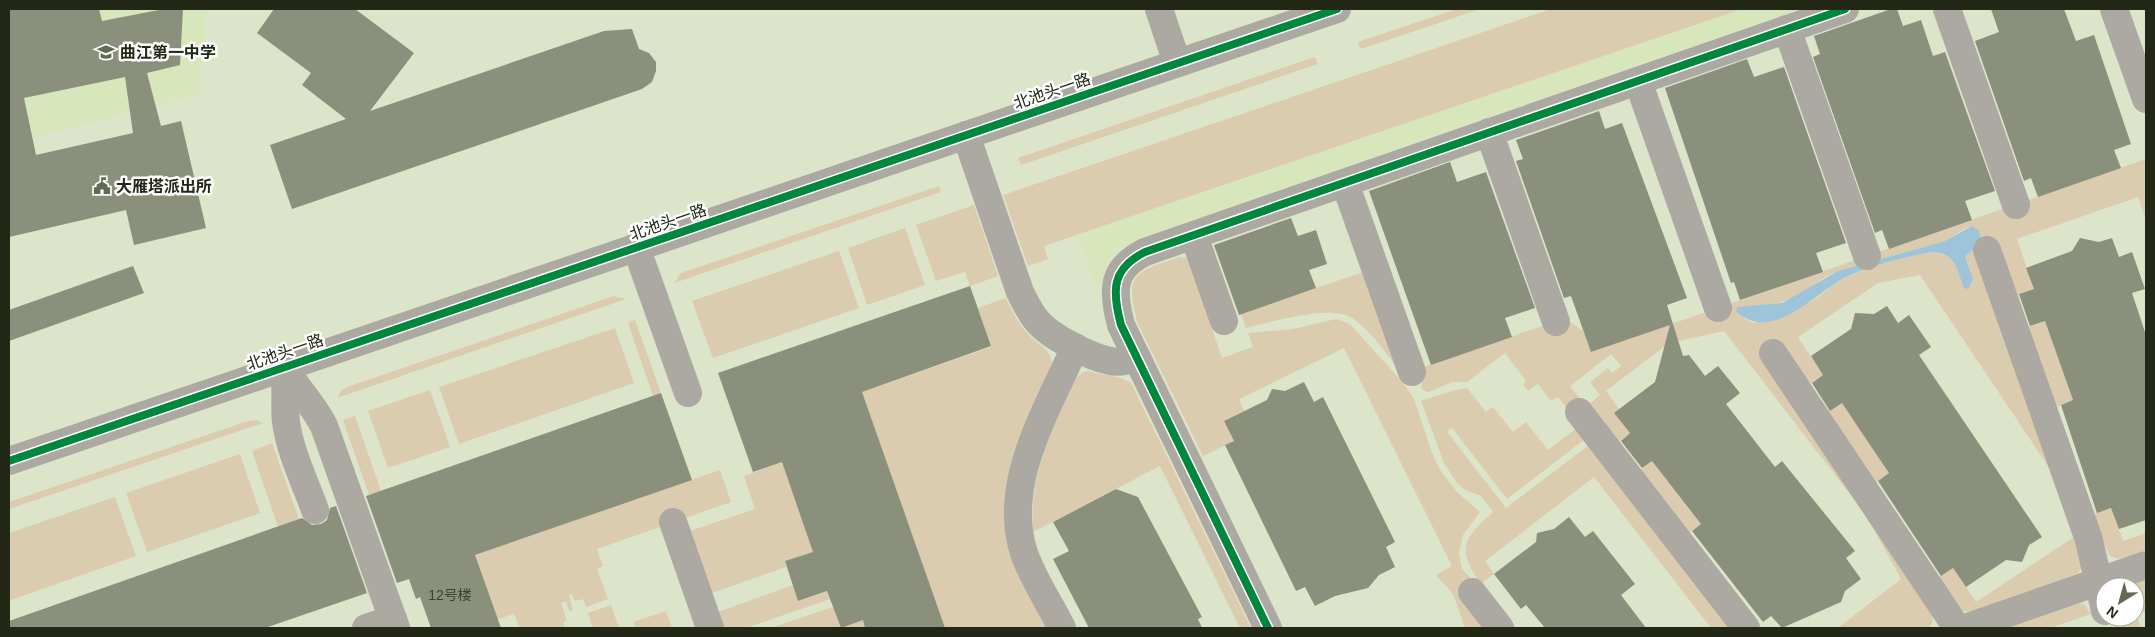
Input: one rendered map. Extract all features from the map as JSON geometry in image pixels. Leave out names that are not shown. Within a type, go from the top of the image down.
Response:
[{"type":"street","points":[[1159,9],[1177,63]]},
{"type":"street","name":"北池头一路","points":[[9,461],[1337,9]]},
{"type":"street","points":[[1268,628],[1121,325],[1115,294],[1117,280],[1122,268],[1132,259],[1194,236],[1845,9]]},
{"type":"street","points":[[1947,9],[2016,204]]},
{"type":"street","points":[[2114,9],[2146,99]]},
{"type":"street","points":[[1787,29],[1868,256]]},
{"type":"street","points":[[1638,81],[1718,308]]},
{"type":"street","points":[[1489,132],[1556,322]]},
{"type":"street","points":[[966,135],[1020,292],[1038,322],[1052,334],[1075,347],[1110,361],[1128,361],[1137,358]]},
{"type":"street","points":[[1345,183],[1412,372]]},
{"type":"street","points":[[1194,236],[1224,321]]},
{"type":"street","points":[[636,247],[688,393]]},
{"type":"street","points":[[1987,250],[2089,540],[2097,577]]},
{"type":"street","points":[[1062,628],[1024,553],[1018,514],[1023,473],[1036,434],[1075,347]]},
{"type":"street","points":[[1773,353],[1957,628]]},
{"type":"street","points":[[284,367],[287,384],[286,421],[289,438],[315,510]]},
{"type":"street","points":[[284,367],[292,382],[316,411],[324,426],[394,624],[366,628]]},
{"type":"street","points":[[1579,412],[1746,628]]},
{"type":"street","points":[[673,522],[710,628]]},
{"type":"street","points":[[2110,577],[2146,565]]},
{"type":"street","points":[[1965,628],[2095,582]]},
{"type":"street","points":[[1472,592],[1500,628]]},
{"type":"shaded area","name":"曲江第一中学","points":[[9,9],[206,9],[198,95],[9,144]]},
{"type":"shaded area","points":[[1457,9],[1480,9],[1361,49],[1358,42]]},
{"type":"shaded area","points":[[1551,9],[1742,9],[1044,246],[1048,259],[1028,266],[1003,195]]},
{"type":"shaded area","points":[[1742,9],[1799,9],[1141,238],[1120,248],[1109,260],[1101,280],[1099,297],[1078,235]]},
{"type":"shaded area","points":[[1315,57],[1318,64],[1021,165],[1018,158]]},
{"type":"shaded area","points":[[2146,159],[2146,220],[2138,197],[2017,239],[2034,289],[2017,295],[2050,469],[1920,275],[1878,283],[1798,337],[1823,375],[1808,385],[1933,615],[1932,624],[1927,628],[1838,628],[1901,579],[1866,515],[1724,331],[1669,343],[1606,391],[1619,409],[1630,433],[1617,443],[1588,405],[1600,395],[1590,382],[1608,368],[1612,373],[1621,366],[1611,354],[1570,386],[1582,401],[1569,411],[1558,397],[1551,401],[1538,384],[1528,391],[1523,384],[1526,381],[1505,353],[1467,382],[1452,382],[1429,392],[1422,388],[1421,368],[1565,318],[1584,332],[1591,352]],"holes":[[[1966,228],[1976,228],[1981,239],[1976,248],[1965,256],[1971,272],[1964,287],[1958,270],[1945,255],[1936,253],[1908,256],[1848,276],[1802,306],[1754,323],[1743,318],[1800,294],[1825,277],[1838,271],[1945,241]]]},
{"type":"shaded area","points":[[939,186],[941,192],[674,283],[681,273]]},
{"type":"shaded area","points":[[974,205],[998,276],[970,286],[965,272],[936,281],[916,225]]},
{"type":"shaded area","points":[[905,228],[925,285],[867,305],[848,248]]},
{"type":"shaded area","points":[[839,251],[859,308],[713,358],[692,301]]},
{"type":"shaded area","points":[[1180,257],[1188,258],[1215,324],[1211,326],[1222,358],[1253,347],[1248,333],[1293,329],[1336,319],[1350,324],[1404,384],[1414,399],[1432,453],[1440,470],[1458,493],[1480,512],[1463,535],[1459,553],[1462,569],[1479,587],[1486,628],[1465,628],[1453,594],[1436,575],[1452,566],[1344,348],[1239,399],[1244,411],[1224,421],[1234,441],[1203,456],[1138,324],[1132,295],[1136,277],[1152,267]]},
{"type":"shaded area","points":[[1366,271],[1403,375],[1363,326],[1348,316],[1338,313],[1312,314],[1246,328],[1241,314]]},
{"type":"shaded area","points":[[614,296],[626,299],[337,398],[341,391],[347,387]]},
{"type":"shaded area","points":[[1006,298],[1019,323],[1047,351],[1052,363],[1013,461],[1047,628],[945,628],[943,623],[934,626],[862,392],[991,347],[978,308]]},
{"type":"shaded area","points":[[635,320],[661,393],[653,396],[628,323]]},
{"type":"shaded area","points":[[2045,321],[2073,400],[2056,407],[2028,327]]},
{"type":"shaded area","points":[[615,328],[634,383],[459,444],[439,387]]},
{"type":"shaded area","points":[[1089,371],[1117,377],[1131,383],[1251,628],[1240,628],[1160,466],[1033,532],[1035,491],[1044,453],[1076,378],[1083,372]]},
{"type":"shaded area","points":[[1467,388],[1486,412],[1493,407],[1513,432],[1526,422],[1548,450],[1577,428],[1585,439],[1507,499],[1452,428],[1447,432],[1506,508],[1589,445],[1731,628],[1711,628],[1594,477],[1485,561],[1494,574],[1481,584],[1468,562],[1466,545],[1469,537],[1493,512],[1481,496],[1465,490],[1457,483],[1444,463],[1421,401]]},
{"type":"shaded area","points":[[430,390],[450,447],[388,468],[368,411]]},
{"type":"shaded area","points":[[1842,403],[1889,473],[1874,484],[1827,413]]},
{"type":"shaded area","points":[[355,416],[381,491],[369,495],[343,420]]},
{"type":"shaded area","points":[[256,420],[263,423],[9,509],[9,502],[248,421]]},
{"type":"shaded area","points":[[272,443],[299,519],[278,527],[252,451]]},
{"type":"shaded area","points":[[240,454],[260,513],[147,552],[126,493]]},
{"type":"shaded area","points":[[788,460],[819,550],[785,561],[786,567],[712,593],[690,531],[755,509],[744,476]]},
{"type":"shaded area","points":[[1652,461],[1667,481],[1691,499],[1685,504],[1701,524],[1687,534],[1639,471]]},
{"type":"shaded area","points":[[720,470],[731,502],[597,549],[603,566],[597,569],[608,599],[586,607],[583,599],[575,601],[572,594],[569,595],[573,610],[569,611],[566,601],[561,603],[567,621],[563,622],[565,628],[520,628],[514,614],[495,620],[450,564]]},
{"type":"shaded area","points":[[115,497],[136,556],[11,600],[9,599],[9,533]]},
{"type":"shaded area","points":[[2111,508],[2123,541],[2146,533],[2146,550],[2122,558],[2109,555],[2094,514]]},
{"type":"shaded area","points":[[2074,537],[2082,567],[2078,573],[1972,612],[1961,611],[1938,578],[1953,568],[1976,602]]},
{"type":"shaded area","points":[[2145,578],[2146,578],[2145,611]]},
{"type":"shaded area","points":[[793,585],[799,601],[834,589],[836,597],[746,628],[724,628],[718,612]]},
{"type":"shaded area","points":[[2076,603],[2084,604],[2091,614],[2050,628],[2004,628]]},
{"type":"shaded area","points":[[611,605],[619,628],[593,628],[588,613]]},
{"type":"shaded area","points":[[833,607],[841,628],[771,628]]},
{"type":"shaded area","points":[[666,611],[672,628],[636,628],[633,622]]},
{"type":"shaded area","points":[[863,620],[865,628],[841,628]]},
{"type":"shaded area","points":[[2124,627],[2141,628],[2124,628]]},
{"type":"water","points":[[1972,226],[1979,231],[1981,239],[1976,248],[1965,256],[1973,279],[1968,289],[1964,288],[1956,267],[1949,257],[1940,253],[1931,253],[1887,262],[1854,273],[1834,284],[1807,304],[1778,319],[1764,322],[1750,320],[1736,311],[1737,307],[1782,303],[1838,271],[1945,241]]},
{"type":"building","points":[[9,9],[99,9],[102,21],[164,9],[183,9],[180,65],[147,73],[161,126],[181,121],[206,228],[134,245],[126,210],[9,237]],"holes":[[[125,77],[133,133],[36,155],[24,98]]]},
{"type":"building","points":[[274,9],[355,9],[414,53],[370,111],[604,31],[632,29],[639,49],[649,53],[656,62],[656,71],[652,82],[642,89],[292,209],[270,145],[346,119],[302,85],[311,73],[257,33]]},
{"type":"building","points":[[1891,9],[1897,9],[1903,26],[1921,20],[1933,56],[1945,52],[1995,191],[1965,201],[1972,220],[1889,249],[1882,230],[1875,233],[1813,57],[1820,54],[1814,36]]},
{"type":"building","points":[[1991,9],[2064,9],[2076,41],[2094,35],[2131,144],[2114,150],[2121,168],[2038,197],[2031,178],[2024,181],[1975,41],[1999,32]]},
{"type":"building","points":[[1747,59],[1754,77],[1784,67],[1846,243],[1816,253],[1823,272],[1740,300],[1734,282],[1731,283],[1665,88]]},
{"type":"building","points":[[1599,111],[1605,129],[1622,123],[1687,298],[1667,305],[1683,356],[1689,355],[1705,376],[1718,366],[1740,393],[1726,404],[1775,467],[1782,461],[1855,551],[1846,558],[1861,579],[1845,591],[1841,602],[1782,628],[1771,616],[1763,622],[1692,531],[1701,524],[1652,461],[1642,468],[1621,441],[1630,433],[1614,413],[1655,382],[1670,325],[1591,352],[1571,296],[1564,298],[1516,161],[1523,159],[1516,140]]},
{"type":"building","points":[[1450,162],[1457,182],[1486,172],[1535,308],[1505,318],[1512,337],[1431,365],[1369,191]]},
{"type":"building","points":[[1291,218],[1298,236],[1316,230],[1327,264],[1309,270],[1316,288],[1239,315],[1214,245]]},
{"type":"building","points":[[2080,238],[2099,242],[2112,238],[2119,257],[2132,252],[2145,289],[2132,293],[2146,335],[2146,520],[2119,529],[2111,508],[2097,513],[2061,405],[2073,400],[2045,321],[2030,326],[2019,294],[2034,289],[2026,268],[2072,251]]},
{"type":"building","points":[[133,266],[144,293],[9,341],[9,310]]},
{"type":"building","points":[[970,286],[991,346],[862,392],[945,628],[865,628],[863,620],[841,628],[827,591],[798,601],[785,561],[813,552],[782,462],[753,472],[718,373]]},
{"type":"building","points":[[1887,306],[1898,323],[1909,315],[1931,347],[1919,355],[2042,537],[2029,545],[2022,562],[2006,560],[1966,587],[1953,568],[1941,576],[1878,481],[1889,473],[1842,403],[1830,411],[1812,383],[1823,375],[1811,356],[1851,329],[1855,313],[1874,314]]},
{"type":"building","points":[[1304,382],[1314,402],[1323,397],[1395,542],[1386,547],[1395,567],[1379,575],[1368,588],[1335,596],[1315,606],[1305,587],[1296,591],[1225,445],[1234,441],[1224,421],[1267,400],[1272,389],[1285,391]]},
{"type":"building","points":[[661,393],[692,480],[475,555],[501,628],[431,628],[420,597],[416,599],[409,579],[397,583],[366,496]]},
{"type":"building","points":[[1116,489],[1138,497],[1202,617],[1198,619],[1202,628],[1089,628],[1053,559],[1069,551],[1053,522]]},
{"type":"building","points":[[336,506],[367,593],[265,628],[9,628],[9,621],[302,518],[312,525],[321,524],[327,520],[330,508]]},
{"type":"building","points":[[1569,517],[1585,537],[1593,531],[1635,584],[1621,595],[1646,628],[1545,628],[1526,605],[1521,609],[1494,574],[1536,542],[1537,533],[1554,529]]},
{"type":"cycle path","points":[[9,461],[1337,9]]},
{"type":"cycle path","points":[[1268,628],[1121,325],[1116,302],[1116,291],[1120,274],[1126,266],[1145,252],[1845,9]]},
{"type":"place","name":"曲江第一中学","points":[[106,52]]},
{"type":"place","name":"大雁塔派出所","points":[[102,186]]}]
